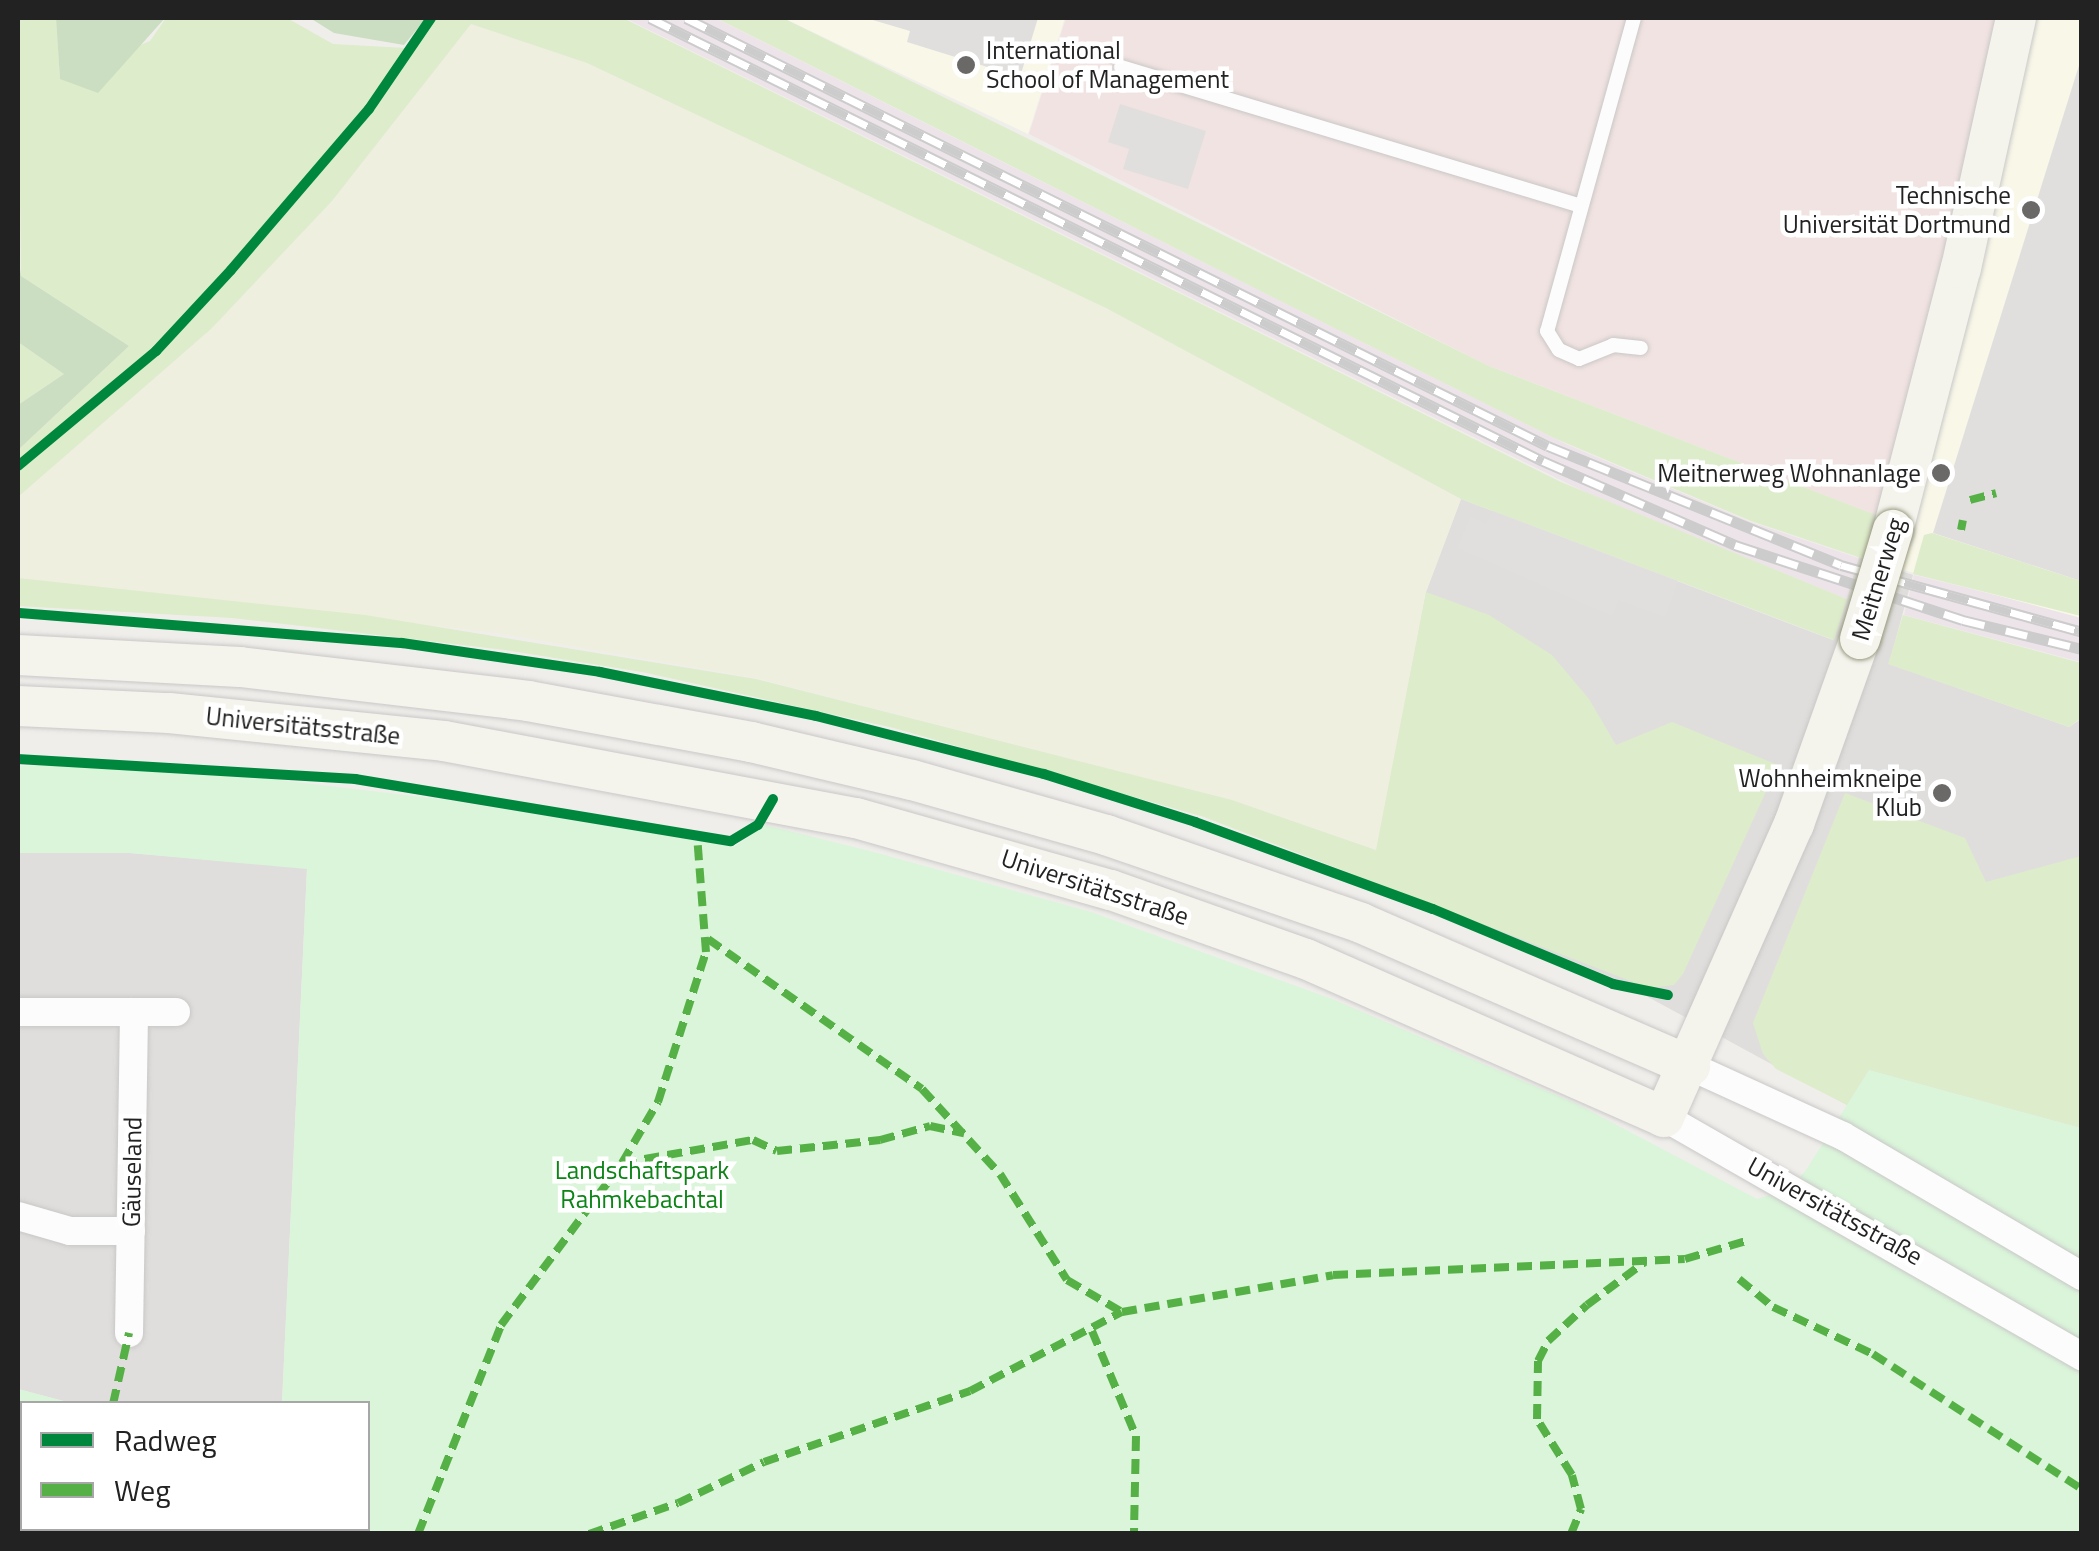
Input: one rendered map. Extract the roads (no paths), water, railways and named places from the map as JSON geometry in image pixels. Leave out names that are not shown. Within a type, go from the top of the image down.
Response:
[{"type":"street","name":"Meitnerweg","points":[[1664,1116],[1690,1066],[1794,824],[1860,639],[1893,530],[2016,18]]},
{"type":"street","name":"Universitätsstraße","points":[[18,655],[240,666],[528,701],[751,742],[912,780],[1106,835],[1361,923],[1690,1066],[1844,1136],[2082,1276]]},
{"type":"street","name":"Universitätsstraße","points":[[18,706],[169,713],[444,740],[856,818],[1094,885],[1289,953],[1664,1116],[2082,1356]]},
{"type":"street","points":[[18,1012],[176,1012]]},
{"type":"street","name":"Gäuseland","points":[[129,1332],[134,1012]]},
{"type":"street","points":[[18,1216],[70,1230],[131,1231]]},
{"type":"lane","points":[[1634,18],[1547,319],[1551,341],[1580,359],[1613,344],[1641,348]]},
{"type":"lane","points":[[1120,67],[1579,205]]},
{"type":"railway","points":[[650,18],[1543,461],[1735,545],[1963,620],[2082,649]]},
{"type":"railway","points":[[686,18],[1548,446],[1841,565],[2082,632]]},
{"type":"place","name":"International School of Management","points":[[966,65]]},
{"type":"place","name":"Technische Universität Dortmund","points":[[2031,210]]},
{"type":"place","name":"Meitnerweg Wohnanlage","points":[[1941,473]]},
{"type":"place","name":"Wohnheimkneipe Klub","points":[[1942,793]]},
{"type":"park label","name":"Landschaftspark Rahmkebachtal","points":[[642,1186]]}]
